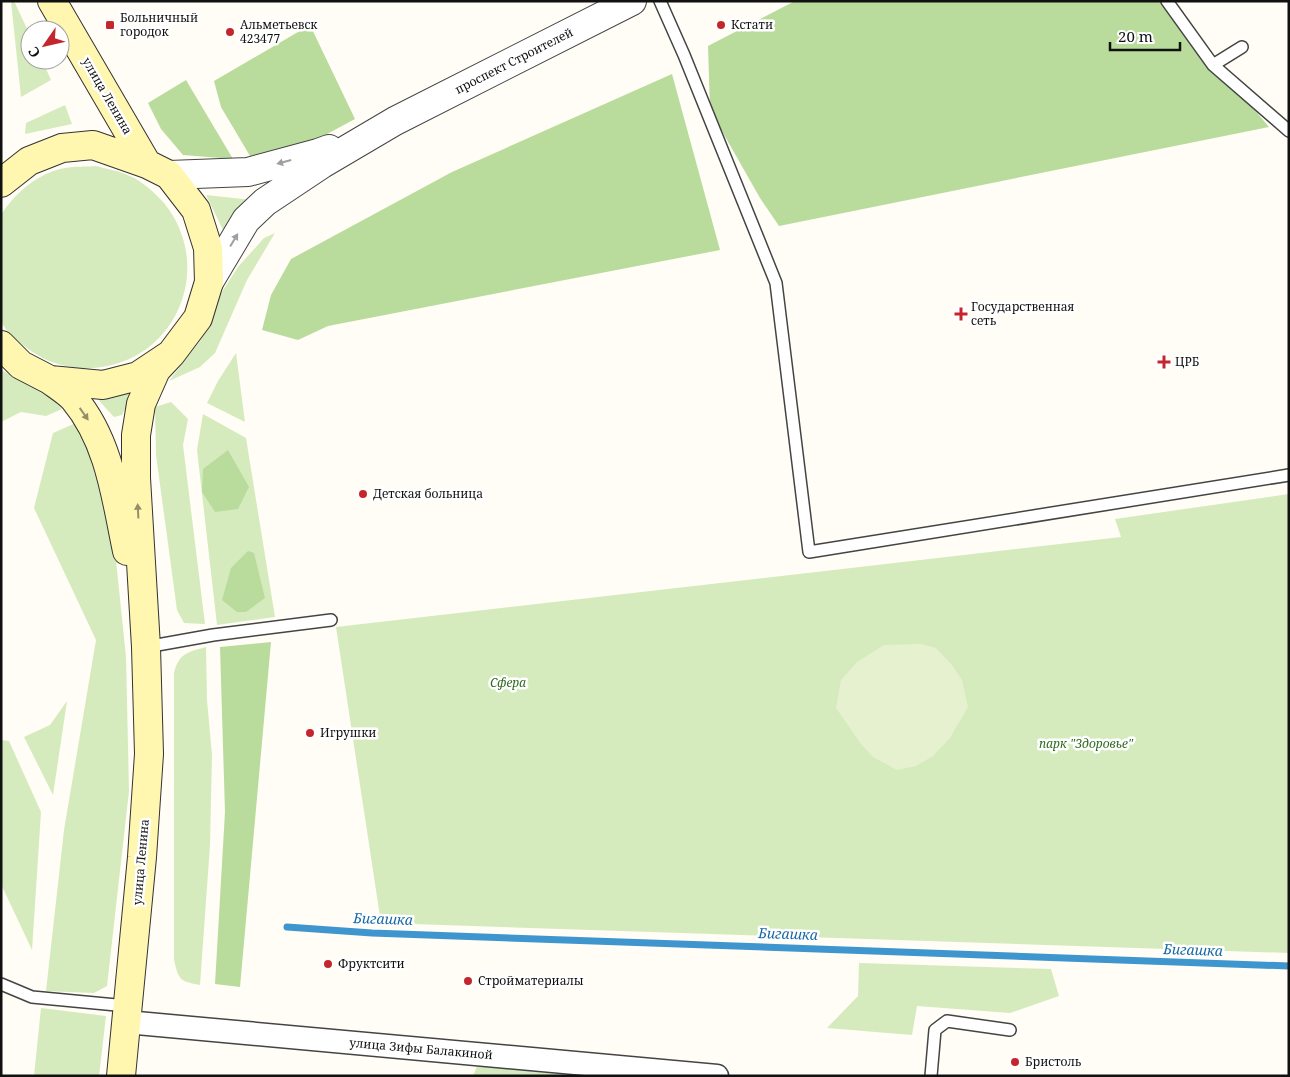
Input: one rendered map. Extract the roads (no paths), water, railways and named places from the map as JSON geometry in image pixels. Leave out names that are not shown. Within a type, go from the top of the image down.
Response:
[{"type":"main road","name":"улица Ленина","points":[[52,1],[158,170],[196,210],[208,248],[209,282],[198,318],[171,354],[156,370],[141,404],[136,435],[136,478],[146,647],[148,754],[142,858],[121,1076]]},
{"type":"main road","points":[[1,184],[29,160],[62,148],[93,144],[158,170]]},
{"type":"main road","points":[[1,345],[11,361],[50,380],[74,398],[92,424],[108,463],[146,647]]},
{"type":"main road","points":[[50,380],[103,385],[138,376],[171,354]]},
{"type":"street","name":"проспект Строителей","points":[[209,282],[246,220],[265,202],[322,164],[395,121],[632,1]]},
{"type":"street","name":"проспект Строителей","points":[[158,170],[253,171],[318,153],[395,121]]},
{"type":"street","name":"улица Зифы Балакиной","points":[[126,1014],[717,1076]]},
{"type":"lane","points":[[660,1],[684,55],[776,283],[809,552],[1289,475]]},
{"type":"lane","points":[[1167,1],[1213,65],[1289,131]]},
{"type":"lane","points":[[1213,65],[1242,47]]},
{"type":"lane","points":[[146,647],[214,635],[331,620]]},
{"type":"lane","points":[[1,984],[32,997],[126,1014]]},
{"type":"lane","points":[[931,1076],[936,1030],[947,1021],[1010,1030]]},
{"type":"waterway","name":"Бигашка","points":[[287,927],[372,933],[1289,966]]},
{"type":"place","name":"Больничный городок","points":[[110,25]]},
{"type":"place","name":"Кстати","points":[[721,25]]},
{"type":"place","name":"Альметьевск 423477","points":[[230,32]]},
{"type":"place","name":"Государственная сеть","points":[[961,314]]},
{"type":"place","name":"ЦРБ","points":[[1164,362]]},
{"type":"place","name":"Детская больница","points":[[363,494]]},
{"type":"place","name":"Игрушки","points":[[310,733]]},
{"type":"place","name":"Фруктсити","points":[[328,964]]},
{"type":"place","name":"Стройматериалы","points":[[468,981]]},
{"type":"place","name":"Бристоль","points":[[1015,1062]]},
{"type":"park label","name":"Сфера","points":[[508,683]]},
{"type":"park label","name":"парк \"Здоровье\"","points":[[1086,744]]}]
